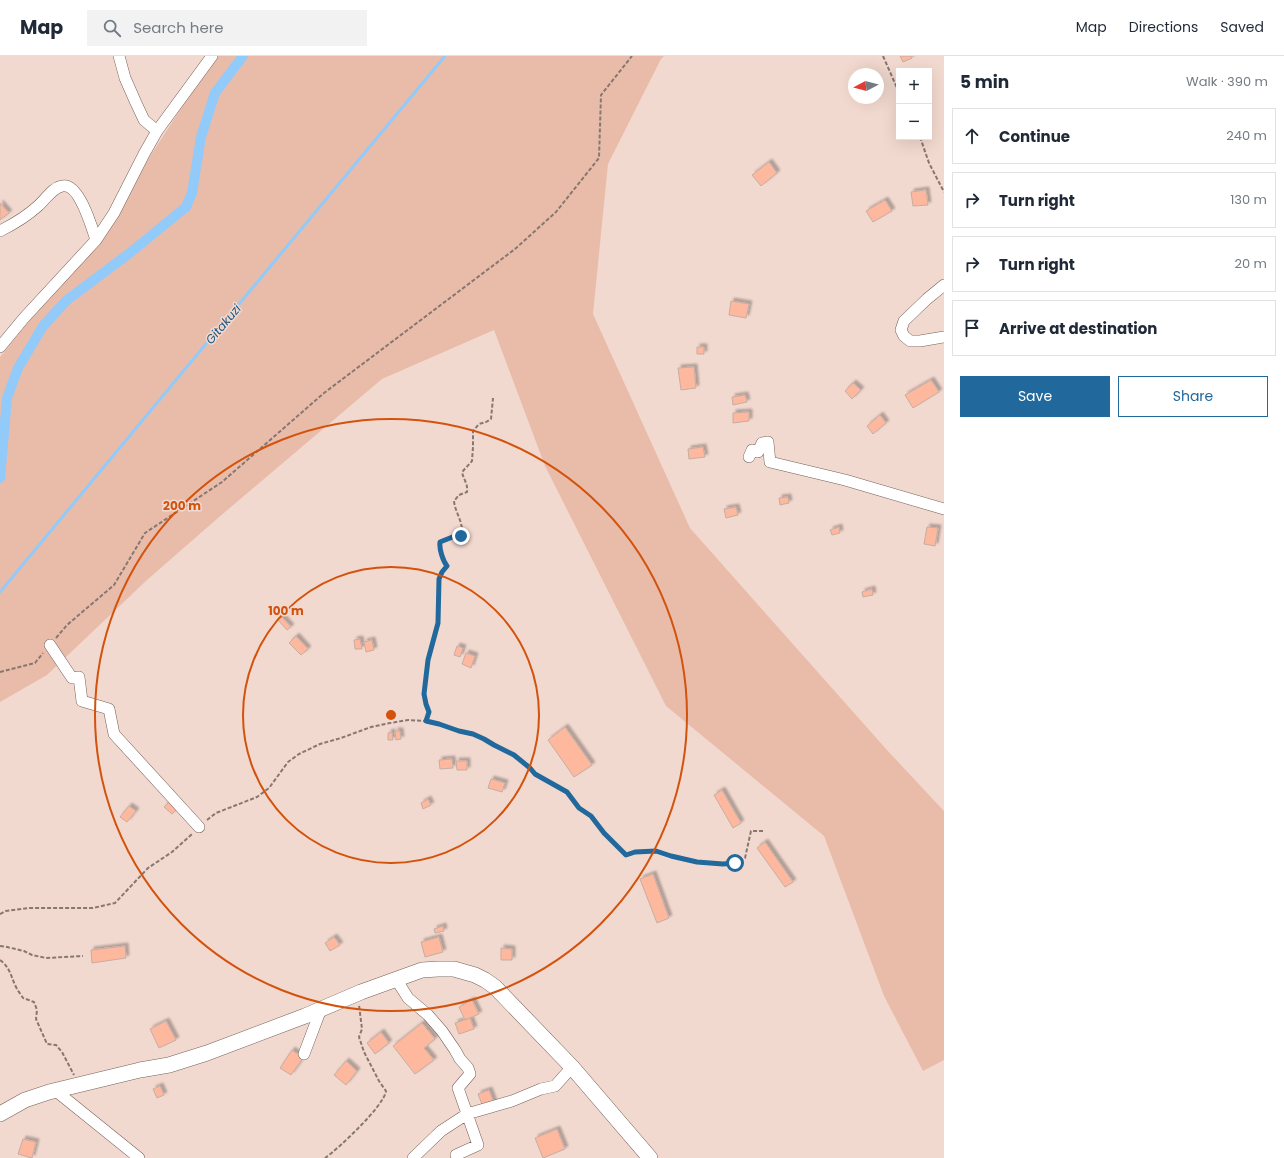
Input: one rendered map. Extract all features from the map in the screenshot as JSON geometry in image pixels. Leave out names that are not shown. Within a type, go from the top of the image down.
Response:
[{"type":"main road","points":[[0,1114],[29,1098],[83,1084],[169,1065],[199,1055],[321,1009],[355,994],[422,970],[459,970],[475,975],[495,987],[572,1067],[650,1158]]},
{"type":"street","points":[[119,56],[125,78],[144,120],[157,131]]},
{"type":"street","points":[[0,348],[24,318],[96,240],[114,213],[157,131],[212,56]]},
{"type":"street","points":[[0,231],[16,222],[38,206],[54,190],[62,186],[69,186],[82,204],[96,240]]},
{"type":"street","points":[[944,285],[904,321],[901,330],[904,336],[910,341],[944,337]]},
{"type":"street","points":[[749,457],[752,450],[758,452],[762,443],[768,442],[770,462],[846,480],[944,509]]},
{"type":"street","points":[[50,645],[72,678],[79,677],[82,701],[109,709],[114,734],[199,827]]},
{"type":"street","points":[[396,979],[408,998],[428,1015],[437,1026],[469,1070],[470,1074],[458,1088],[478,1145],[456,1155]]},
{"type":"street","points":[[304,1054],[321,1009]]},
{"type":"street","points":[[413,1158],[441,1131],[467,1114],[512,1102],[541,1089],[555,1086],[572,1067]]},
{"type":"street","points":[[56,1091],[139,1158]]},
{"type":"path","points":[[0,672],[35,663],[67,625],[114,585],[144,533],[222,482],[324,393],[515,249],[556,212],[599,158],[601,96],[632,56]]},
{"type":"path","points":[[882,56],[896,86]]},
{"type":"path","points":[[921,140],[929,163],[944,192]]},
{"type":"path","points":[[426,721],[429,712],[424,694],[428,660],[438,623],[439,579],[447,566],[444,562],[439,547],[440,542],[455,536],[461,536],[463,530],[454,501],[459,495],[467,492],[468,485],[462,472],[472,461],[474,447],[473,431],[479,424],[486,422],[491,418],[493,398]]},
{"type":"path","points":[[0,914],[6,911],[29,908],[93,908],[115,903],[148,868],[172,852],[216,813],[257,797],[268,788],[288,762],[299,754],[320,744],[371,728],[408,720],[426,721],[473,734],[514,755],[535,774],[567,792],[579,808],[591,816],[604,833],[626,855],[635,852],[656,851],[697,862],[723,864],[735,863],[746,858],[752,830],[763,831]]},
{"type":"path","points":[[0,946],[24,951],[32,955],[46,958],[83,956]]},
{"type":"path","points":[[0,960],[7,966],[16,987],[23,998],[34,1002],[37,1010],[36,1019],[47,1044],[56,1045],[62,1052],[75,1077],[83,1084]]},
{"type":"path","points":[[325,1158],[343,1144],[364,1122],[385,1096],[386,1091],[364,1052],[359,1037],[362,1029],[361,1016],[355,994]]},
{"type":"shaded area","points":[[215,56],[664,56],[661,59],[608,164],[593,314],[690,528],[887,750],[944,811],[944,1060],[923,1071],[884,996],[824,836],[666,706],[545,466],[494,330],[382,379],[147,580],[47,675],[0,702],[0,357],[57,287],[143,167]]},
{"type":"building","points":[[900,56],[911,56],[912,58],[903,62]]},
{"type":"building","points":[[769,162],[777,173],[761,186],[752,175]]},
{"type":"building","points":[[926,190],[928,205],[913,206],[911,192]]},
{"type":"building","points":[[885,200],[892,211],[873,222],[866,211]]},
{"type":"building","points":[[0,203],[9,213],[0,220]]},
{"type":"building","points":[[731,301],[749,304],[746,318],[729,315]]},
{"type":"building","points":[[697,347],[704,347],[704,354],[697,354]]},
{"type":"building","points":[[694,367],[696,388],[681,390],[678,368]]},
{"type":"building","points":[[931,380],[939,392],[913,408],[905,395]]},
{"type":"building","points":[[853,383],[861,390],[852,399],[845,391]]},
{"type":"building","points":[[745,395],[747,402],[733,405],[732,397]]},
{"type":"building","points":[[749,412],[749,421],[733,423],[733,413]]},
{"type":"building","points":[[880,415],[886,423],[873,434],[867,426]]},
{"type":"building","points":[[703,447],[705,457],[689,459],[688,449]]},
{"type":"building","points":[[788,497],[789,503],[780,505],[779,498]]},
{"type":"building","points":[[736,507],[738,515],[726,518],[724,509]]},
{"type":"building","points":[[839,527],[840,533],[832,535],[830,530]]},
{"type":"building","points":[[927,527],[938,528],[935,546],[924,544]]},
{"type":"building","points":[[872,589],[873,595],[863,597],[862,592]]},
{"type":"building","points":[[281,616],[291,627],[287,630],[277,619]]},
{"type":"building","points":[[296,636],[308,649],[301,655],[289,643]]},
{"type":"building","points":[[360,639],[362,649],[355,649],[354,640]]},
{"type":"building","points":[[372,640],[374,650],[366,652],[364,642]]},
{"type":"building","points":[[457,646],[463,648],[460,657],[454,655]]},
{"type":"building","points":[[466,653],[475,656],[471,668],[462,664]]},
{"type":"building","points":[[565,727],[592,765],[574,777],[548,740]]},
{"type":"building","points":[[395,731],[400,731],[401,739],[396,740]]},
{"type":"building","points":[[392,732],[393,740],[388,740],[388,733]]},
{"type":"building","points":[[452,759],[453,768],[440,769],[439,760]]},
{"type":"building","points":[[456,761],[467,761],[467,770],[457,770]]},
{"type":"building","points":[[491,779],[505,783],[502,792],[488,788]]},
{"type":"building","points":[[722,790],[741,823],[733,828],[714,795]]},
{"type":"building","points":[[428,799],[431,805],[423,809],[421,803]]},
{"type":"building","points":[[169,802],[176,810],[172,814],[164,807]]},
{"type":"building","points":[[129,806],[136,811],[127,822],[120,817]]},
{"type":"building","points":[[765,842],[793,882],[785,887],[757,848]]},
{"type":"building","points":[[653,874],[669,918],[657,923],[640,879]]},
{"type":"building","points":[[443,926],[444,931],[435,933],[434,929]]},
{"type":"building","points":[[334,937],[340,945],[330,951],[325,943]]},
{"type":"building","points":[[439,937],[443,952],[425,957],[421,942]]},
{"type":"building","points":[[125,946],[126,958],[92,963],[91,950]]},
{"type":"building","points":[[501,948],[512,949],[512,960],[501,960]]},
{"type":"building","points":[[472,1000],[479,1014],[465,1020],[459,1007]]},
{"type":"building","points":[[470,1018],[474,1029],[459,1034],[455,1023]]},
{"type":"building","points":[[166,1021],[176,1040],[159,1048],[150,1029]]},
{"type":"building","points":[[422,1023],[435,1039],[424,1048],[434,1060],[415,1074],[393,1046]]},
{"type":"building","points":[[381,1032],[389,1043],[375,1054],[367,1043]]},
{"type":"building","points":[[292,1050],[303,1058],[291,1075],[280,1068]]},
{"type":"building","points":[[346,1061],[357,1071],[346,1085],[334,1075]]},
{"type":"building","points":[[160,1086],[164,1095],[157,1098],[153,1089]]},
{"type":"building","points":[[489,1090],[494,1103],[483,1107],[478,1094]]},
{"type":"building","points":[[557,1129],[565,1149],[543,1158],[535,1138]]},
{"type":"building","points":[[23,1139],[36,1142],[32,1158],[18,1154]]},
{"type":"waterway","points":[[0,478],[7,398],[18,368],[43,326],[67,300],[131,252],[186,207],[192,193],[201,137],[215,93],[243,56]]},
{"type":"waterway","name":"Gitakuzi","points":[[0,592],[445,56]]},
{"type":"route","points":[[461,536],[455,536],[440,542],[439,547],[444,562],[447,566],[439,579],[440,598],[438,623],[428,660],[424,694],[429,712],[426,721],[473,734],[514,755],[535,774],[567,792],[579,808],[591,816],[604,833],[626,855],[635,852],[656,851],[697,862],[723,864],[735,863]]}]
